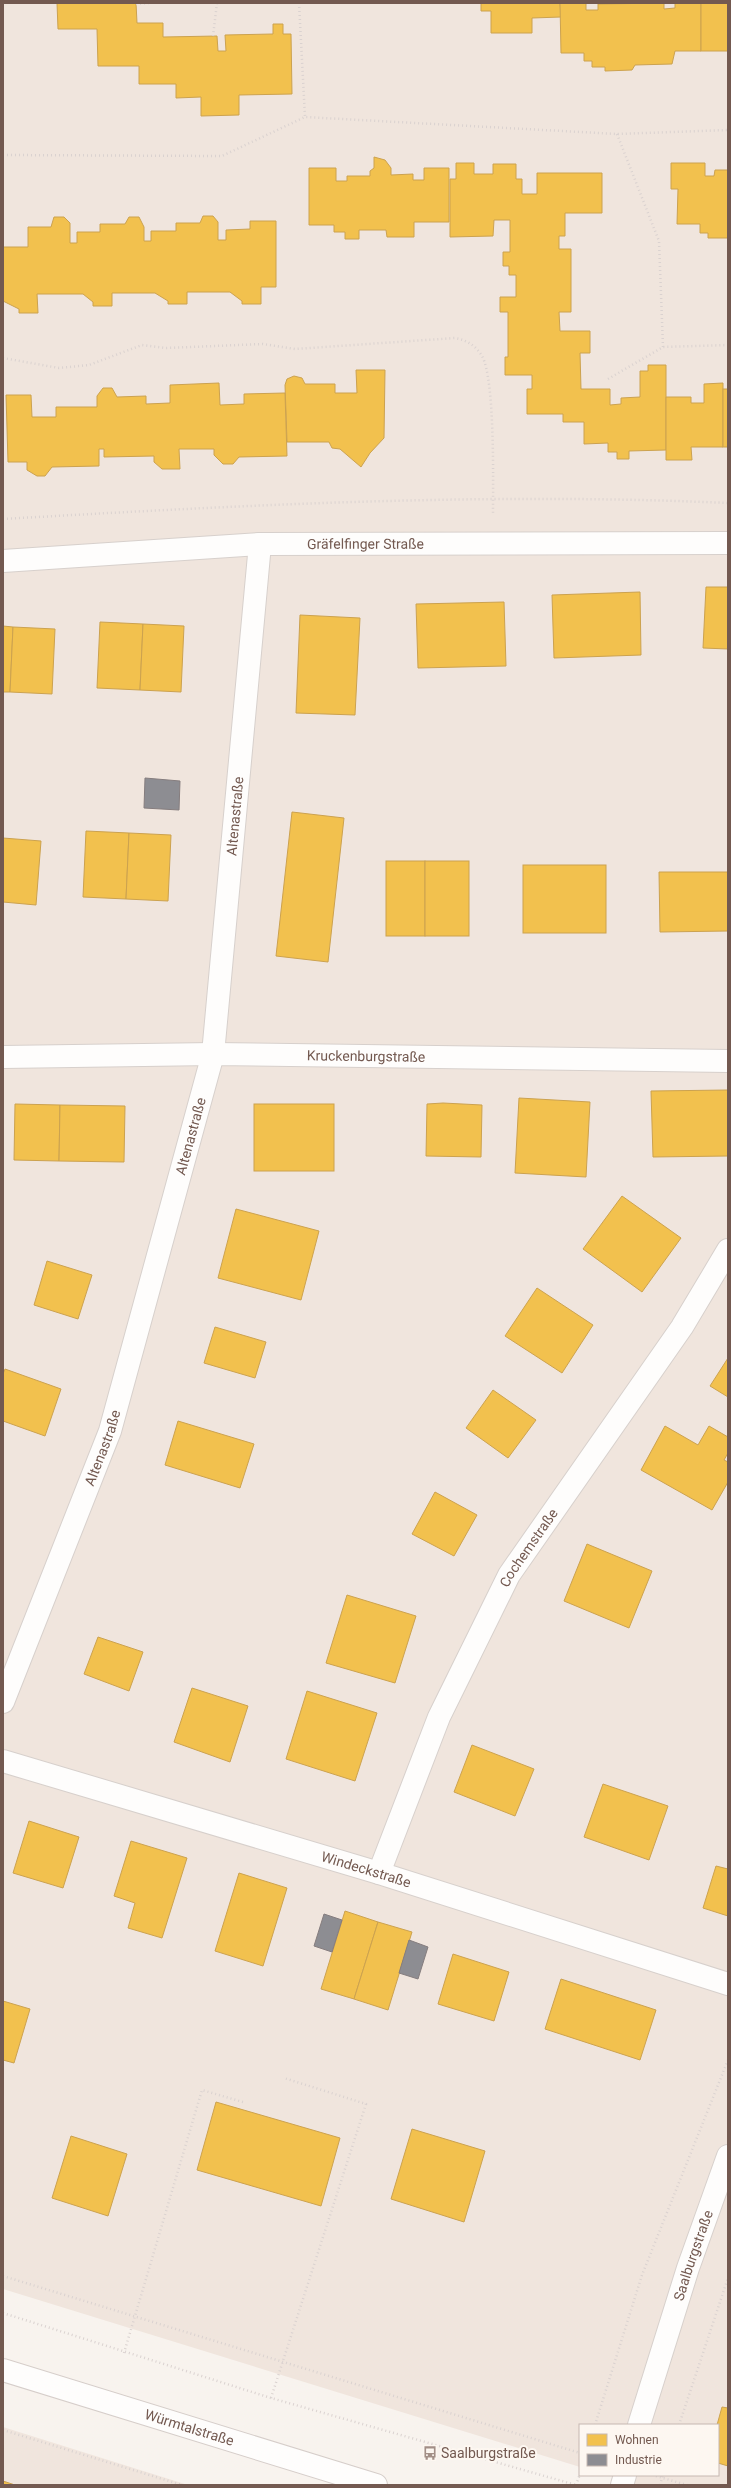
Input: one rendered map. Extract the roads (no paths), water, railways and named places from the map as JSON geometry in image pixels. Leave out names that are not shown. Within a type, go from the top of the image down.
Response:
[{"type":"street","name":"Gräfelfinger Straße","points":[[3,561],[260,544],[728,543]]},
{"type":"street","name":"Altenastraße","points":[[3,1702],[110,1431],[213,1054],[260,544]]},
{"type":"street","name":"Kruckenburgstraße","points":[[3,1057],[213,1054],[728,1061]]},
{"type":"street","name":"Cochemstraße","points":[[379,1873],[439,1717],[509,1574],[682,1327],[728,1250]]},
{"type":"street","name":"Windeckstraße","points":[[3,1761],[379,1873],[728,1984]]},
{"type":"street","name":"Saalburgstraße","points":[[639,2424],[688,2268],[728,2156]]},
{"type":"street","name":"Würmtalstraße","points":[[3,2370],[376,2485]]},
{"type":"place","name":"Saalburgstraße","points":[[430,2453]]}]
